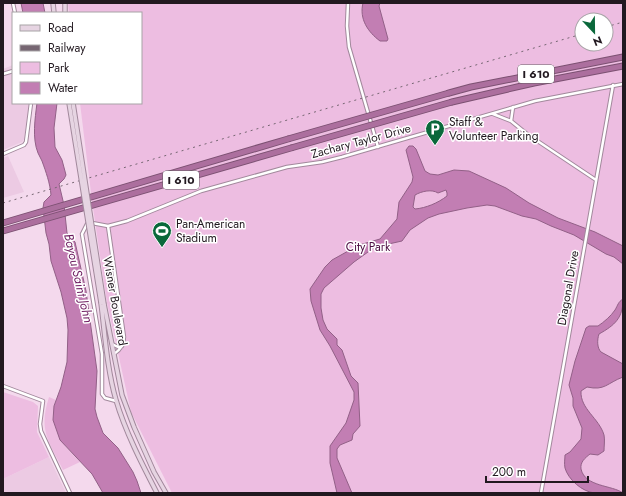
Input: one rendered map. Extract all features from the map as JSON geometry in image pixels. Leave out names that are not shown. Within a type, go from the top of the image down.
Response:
[{"type":"highway","name":"I 610","points":[[3,223],[471,87],[623,57]]},
{"type":"highway","name":"I 610","points":[[3,231],[452,102],[534,83],[623,66]]},
{"type":"street","points":[[348,3],[347,26],[349,47],[378,147]]},
{"type":"street","name":"Zachary Taylor Drive","points":[[108,399],[102,394],[102,354],[82,234],[87,224],[92,223],[108,226],[145,214],[201,191],[287,167],[322,162],[535,101],[623,84]]},
{"type":"street","name":"Diagonal Drive","points":[[541,493],[613,85]]},
{"type":"street","points":[[3,154],[24,145],[27,140],[31,104]]},
{"type":"street","name":"Wisner Boulevard","points":[[69,104],[102,304],[122,395],[154,472],[166,493]]},
{"type":"street","name":"Wisner Boulevard","points":[[73,104],[114,393],[116,402],[128,430],[157,493]]},
{"type":"street","points":[[512,121],[513,107]]},
{"type":"street","points":[[492,114],[512,121],[527,134],[596,180]]},
{"type":"street","points":[[108,226],[124,337],[122,346],[114,355]]},
{"type":"street","points":[[112,344],[118,347],[122,346]]},
{"type":"street","points":[[3,386],[43,401],[40,424],[41,431],[70,493]]},
{"type":"street","points":[[114,393],[108,399],[116,402]]},
{"type":"street","points":[[128,430],[134,427]]},
{"type":"shaded area","points":[[12,65],[12,104],[29,104],[24,139],[22,142],[3,150],[3,69]]},
{"type":"shaded area","points":[[8,156],[24,192],[3,198],[3,158]]},
{"type":"shaded area","points":[[49,457],[66,493],[3,493],[3,479]]},
{"type":"green space","name":"City Park","points":[[68,3],[623,3],[623,493],[172,493],[131,412],[107,303],[92,201],[80,104],[142,104],[142,12],[69,12]]},
{"type":"green space","points":[[3,392],[33,402],[38,406],[37,432],[49,457],[3,479]]},
{"type":"green space","points":[[49,397],[56,400],[54,406],[65,446],[80,462],[63,470],[50,443],[45,427],[46,409]]},
{"type":"water","points":[[21,3],[43,3],[45,12],[23,12]]},
{"type":"water","points":[[363,3],[380,3],[379,6],[388,39],[387,41],[380,41],[368,29],[363,20]]},
{"type":"water","name":"Bayou Saint John","points":[[37,104],[57,104],[54,128],[55,147],[62,160],[66,175],[59,184],[64,205],[67,233],[75,242],[86,291],[97,371],[95,409],[103,433],[118,448],[133,472],[141,493],[103,493],[92,474],[60,440],[53,420],[54,406],[61,387],[67,362],[68,330],[67,318],[61,292],[51,261],[46,233],[43,208],[44,202],[51,195],[48,178],[36,147],[34,128]]},
{"type":"water","points":[[409,146],[413,146],[416,149],[425,171],[430,174],[438,175],[454,170],[469,171],[506,188],[529,203],[558,218],[595,232],[623,246],[623,264],[614,257],[606,254],[574,235],[536,219],[522,216],[495,206],[487,205],[439,214],[428,218],[410,230],[402,241],[375,247],[354,262],[324,288],[321,294],[323,320],[327,329],[337,339],[337,345],[342,350],[351,376],[358,383],[360,426],[353,434],[352,440],[340,445],[337,449],[337,458],[352,493],[337,493],[330,463],[330,446],[346,423],[354,400],[354,392],[320,330],[311,301],[310,289],[325,267],[332,260],[359,245],[380,239],[397,219],[399,202],[412,182],[413,177],[406,150]],"holes":[[[446,190],[447,196],[432,205],[415,209],[413,207],[415,195],[430,191],[438,193]]]},
{"type":"water","points":[[623,299],[623,306],[620,316],[614,324],[599,334],[598,346],[601,352],[623,364],[623,377],[606,386],[598,388],[587,387],[581,391],[583,403],[602,429],[604,435],[604,451],[598,455],[590,454],[582,462],[581,469],[584,475],[593,482],[623,493],[595,493],[585,490],[576,484],[569,476],[565,468],[565,455],[570,452],[581,439],[582,428],[573,406],[573,398],[569,385],[586,328],[589,326],[598,326],[603,323]]},
{"type":"railway","points":[[614,25],[623,22]]},
{"type":"railway","points":[[3,203],[574,36]]},
{"type":"place","name":"Staff & Volunteer Parking","points":[[435,146]]},
{"type":"place","name":"Pan-American Stadium","points":[[162,248]]}]
